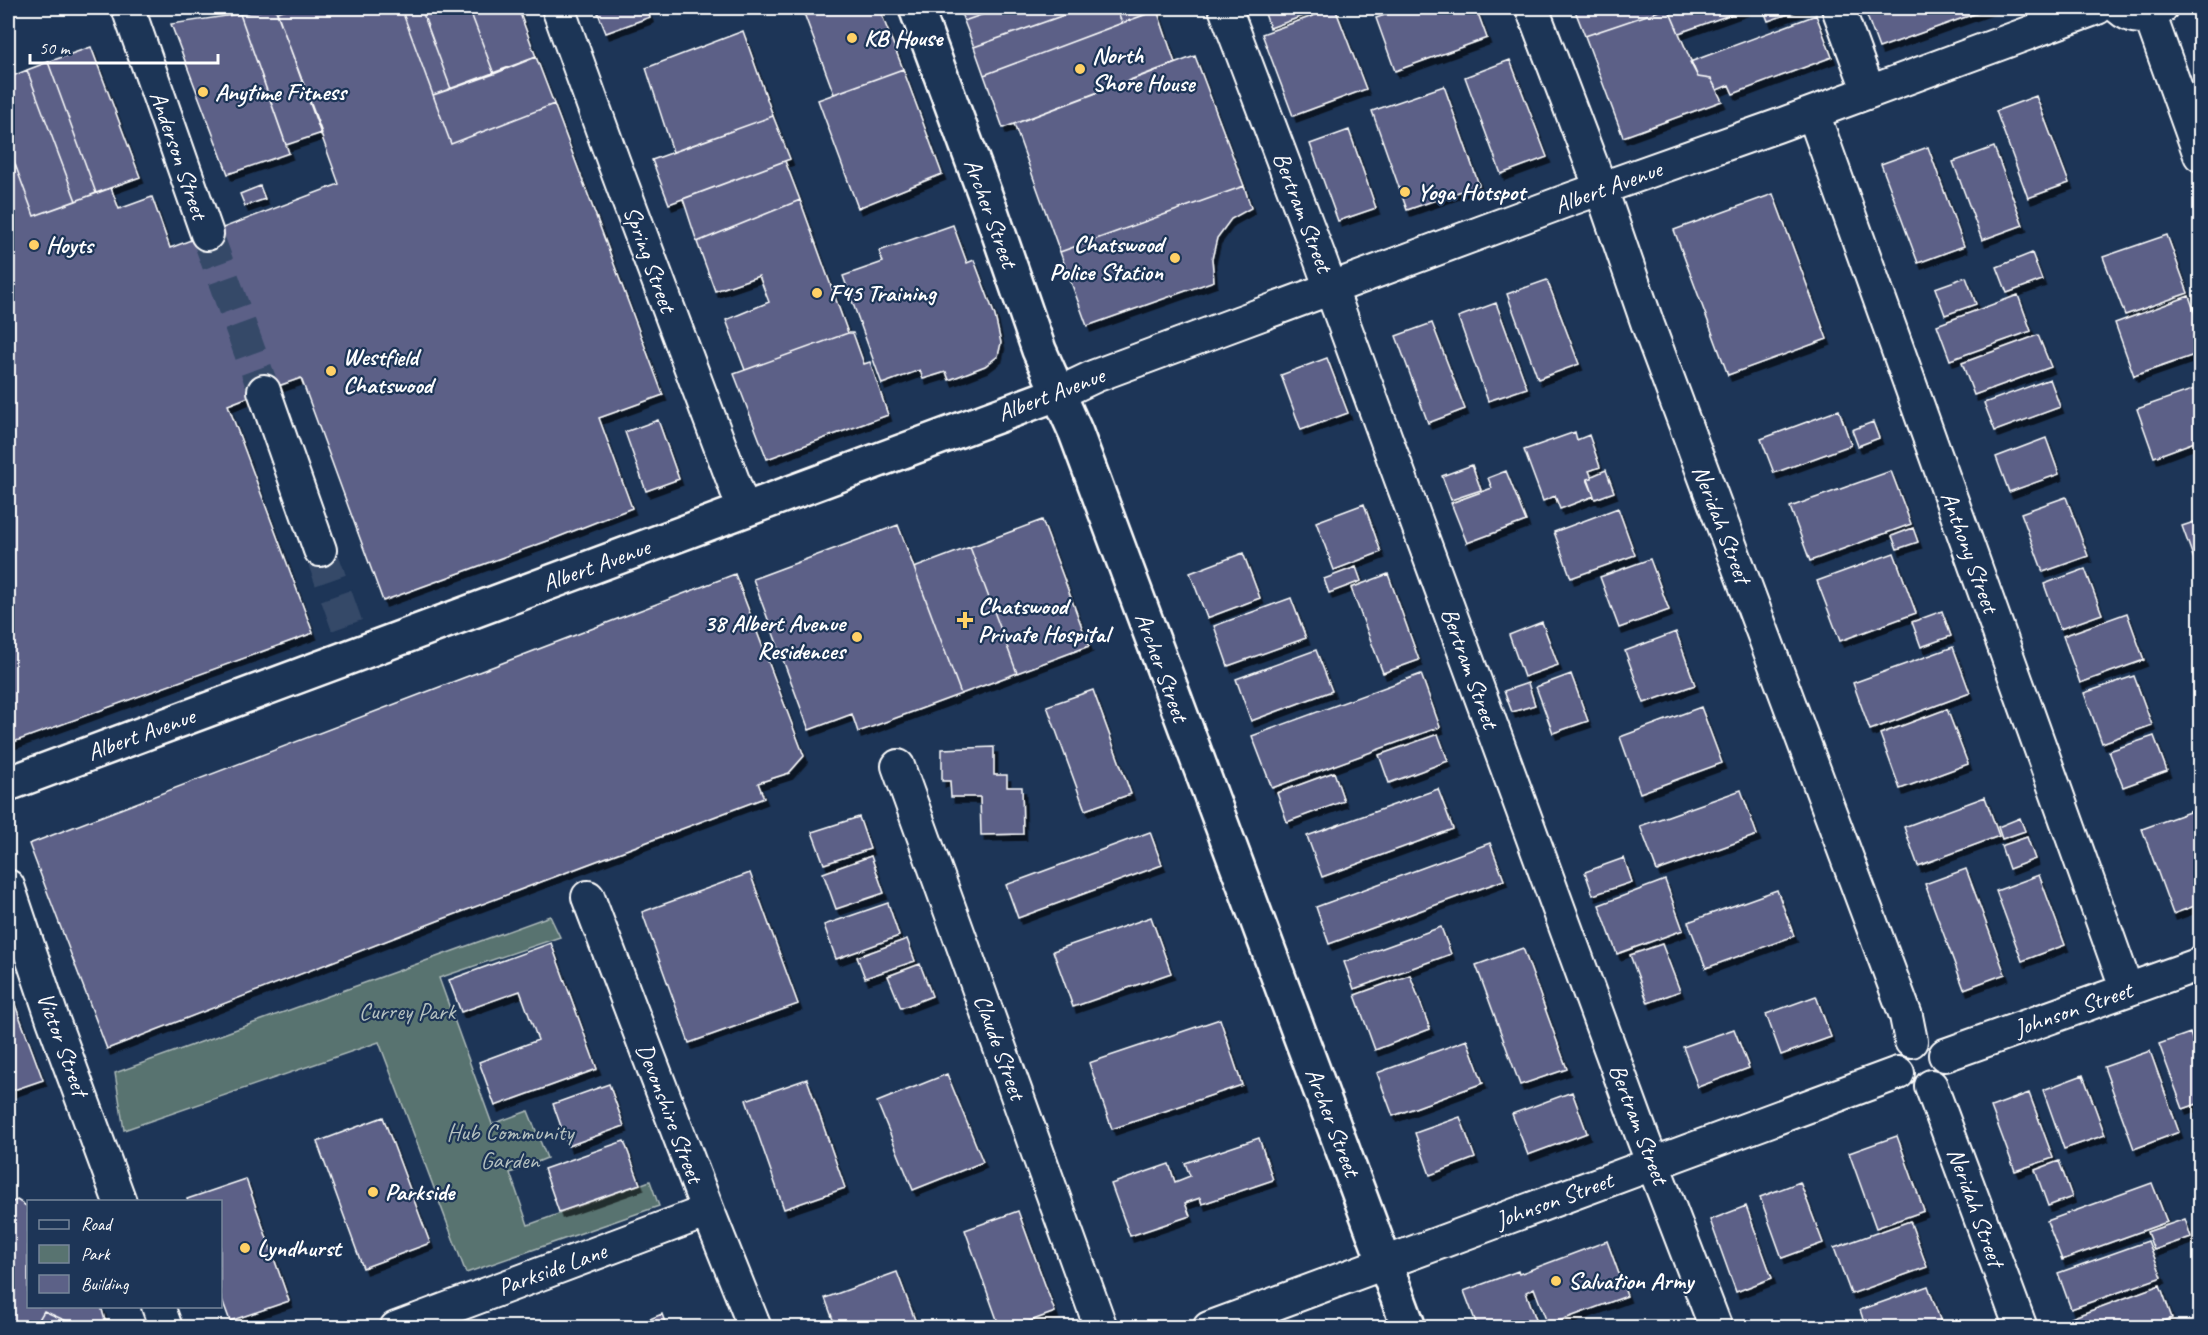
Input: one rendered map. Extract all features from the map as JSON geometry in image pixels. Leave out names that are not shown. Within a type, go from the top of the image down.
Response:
[{"type":"main road","name":"Archer Street","points":[[916,8],[991,211],[1039,350],[1076,433],[1408,1328]]},
{"type":"main road","name":"Albert Avenue","points":[[8,784],[1059,393]]},
{"type":"street","name":"Anderson Street","points":[[128,8],[207,234]]},
{"type":"street","name":"Spring Street","points":[[558,8],[744,510]]},
{"type":"street","name":"Bertram Street","points":[[1226,8],[1716,1328]]},
{"type":"street","name":"Neridah Street","points":[[1532,8],[1906,1016],[1911,1041]]},
{"type":"street","points":[[1838,8],[1869,92]]},
{"type":"street","name":"Albert Avenue","points":[[1059,393],[1095,376],[1331,288],[2097,8]]},
{"type":"street","points":[[2119,8],[2139,18],[2156,12],[2200,155]]},
{"type":"street","name":"Anthony Street","points":[[1813,113],[2127,990]]},
{"type":"street","points":[[264,391],[320,550]]},
{"type":"street","name":"Claude Street","points":[[898,766],[1101,1328]]},
{"type":"street","name":"Victor Street","points":[[8,886],[53,1020],[119,1200]]},
{"type":"street","name":"Devonshire Street","points":[[588,897],[755,1328]]},
{"type":"street","name":"Johnson Street","points":[[1945,1055],[2200,963]]},
{"type":"street","points":[[1918,1038],[1935,1042],[1945,1055],[1946,1069],[1938,1082],[1931,1086],[1916,1088],[1908,1084],[1899,1073],[1897,1058],[1899,1051],[1911,1041],[1918,1038]]},
{"type":"street","name":"Johnson Street","points":[[1209,1328],[1899,1073]]},
{"type":"street","name":"Neridah Street","points":[[1931,1086],[2021,1328]]},
{"type":"street","name":"Parkside Lane","points":[[396,1328],[708,1211]]},
{"type":"street","points":[[159,1308],[166,1328]]},
{"type":"green space","name":"Currey Park","points":[[550,916],[560,937],[439,978],[492,1124],[528,1111],[547,1158],[510,1173],[528,1225],[650,1181],[659,1206],[466,1273],[379,1042],[124,1130],[115,1073]]},
{"type":"building","points":[[275,8],[322,133],[286,145],[240,14]]},
{"type":"building","name":"Westfield Chatswood","points":[[291,8],[401,8],[451,144],[554,104],[663,395],[599,418],[632,508],[383,601],[301,378],[264,391],[228,405],[313,633],[8,744],[8,145],[34,216],[111,188],[119,209],[152,197],[170,248],[339,184],[277,12]]},
{"type":"building","points":[[401,8],[421,8],[451,89],[433,95]]},
{"type":"building","points":[[421,8],[469,8],[494,74],[451,89]]},
{"type":"building","points":[[469,8],[518,8],[536,57],[494,74]]},
{"type":"building","points":[[596,8],[646,8],[650,17],[606,33]]},
{"type":"building","name":"KB House","points":[[802,8],[879,8],[903,69],[834,94]]},
{"type":"building","points":[[959,8],[1001,8],[964,21]]},
{"type":"building","points":[[1001,8],[1084,8],[974,47],[964,21]]},
{"type":"building","points":[[1084,8],[1116,8],[1122,23],[984,75],[974,47]]},
{"type":"building","points":[[1116,8],[1164,8],[1122,23]]},
{"type":"building","points":[[1263,8],[1325,8],[1270,28]]},
{"type":"building","points":[[1335,8],[1366,89],[1293,116],[1262,34]]},
{"type":"building","points":[[1406,8],[1476,8],[1487,38],[1395,71],[1376,18]]},
{"type":"building","points":[[1574,8],[1668,8],[1585,36]]},
{"type":"building","points":[[1668,8],[1745,8],[1746,9],[1679,33]]},
{"type":"building","points":[[1668,8],[1698,77],[1711,79],[1722,101],[1623,137],[1585,36]]},
{"type":"building","points":[[1763,8],[1806,8],[1768,21]]},
{"type":"building","points":[[1864,8],[1991,8],[1879,48]]},
{"type":"building","name":"North Shore House","points":[[1157,10],[1175,63],[1003,128],[984,75]]},
{"type":"building","points":[[240,14],[289,153],[228,174],[171,24]]},
{"type":"building","points":[[1816,15],[1832,57],[1733,94],[1729,85],[1717,90],[1711,79],[1698,77],[1690,62]]},
{"type":"building","points":[[743,31],[773,116],[673,152],[646,68]]},
{"type":"building","points":[[91,47],[140,177],[96,193],[48,62]]},
{"type":"building","points":[[1195,56],[1244,186],[1060,252],[1014,124]]},
{"type":"building","points":[[536,57],[554,104],[451,144],[433,95]]},
{"type":"building","points":[[1510,60],[1547,157],[1501,174],[1465,77]]},
{"type":"building","points":[[48,62],[96,193],[76,201],[27,70]]},
{"type":"building","points":[[903,69],[942,174],[858,208],[818,100]]},
{"type":"building","points":[[27,70],[76,201],[34,216],[8,145],[8,78]]},
{"type":"building","points":[[1444,86],[1479,185],[1407,210],[1372,111]]},
{"type":"building","points":[[2036,96],[2069,183],[2028,198],[1996,111]]},
{"type":"building","points":[[773,116],[790,159],[669,204],[652,160]]},
{"type":"building","points":[[1349,130],[1376,208],[1338,221],[1310,144]]},
{"type":"building","points":[[1928,147],[1964,246],[1918,263],[1881,164]]},
{"type":"building","points":[[1994,147],[2023,225],[1982,240],[1953,162]]},
{"type":"building","points":[[785,161],[800,200],[697,242],[683,199]]},
{"type":"building","points":[[260,186],[265,199],[245,206],[240,194]]},
{"type":"building","name":"Chatswood Police Station","points":[[1244,186],[1251,208],[1231,219],[1217,238],[1212,259],[1214,281],[1087,326],[1060,252]]},
{"type":"building","points":[[1773,194],[1827,339],[1728,375],[1674,230]]},
{"type":"building","points":[[800,200],[848,333],[745,370],[726,320],[769,302],[759,276],[715,291],[697,242]]},
{"type":"building","points":[[953,225],[967,263],[974,260],[995,316],[1001,343],[998,356],[985,366],[949,380],[946,372],[923,379],[920,370],[882,384],[843,276],[883,262],[879,251]]},
{"type":"building","points":[[2167,235],[2188,293],[2125,315],[2103,257]]},
{"type":"building","points":[[2032,253],[2042,280],[2007,293],[1997,267]]},
{"type":"building","points":[[1966,277],[1976,304],[1945,315],[1935,288]]},
{"type":"building","points":[[1547,280],[1579,364],[1538,379],[1507,294]]},
{"type":"building","points":[[2018,295],[2031,331],[1950,360],[1937,325]]},
{"type":"building","points":[[2189,296],[2200,328],[2200,353],[2134,376],[2115,323]]},
{"type":"building","points":[[1496,303],[1527,388],[1488,401],[1458,317]]},
{"type":"building","points":[[1432,323],[1465,409],[1428,423],[1396,336]]},
{"type":"building","points":[[853,333],[864,364],[870,362],[888,415],[767,459],[734,374]]},
{"type":"building","points":[[2038,335],[2051,367],[1974,395],[1962,363]]},
{"type":"building","points":[[1327,358],[1348,413],[1301,430],[1281,375]]},
{"type":"building","points":[[2050,379],[2060,407],[1995,431],[1984,403]]},
{"type":"building","points":[[2200,387],[2200,440],[2154,457],[2137,409]]},
{"type":"building","points":[[1839,410],[1851,445],[1774,473],[1761,439]]},
{"type":"building","points":[[658,420],[679,479],[646,491],[625,432]]},
{"type":"building","points":[[1873,422],[1879,438],[1858,446],[1852,430]]},
{"type":"building","points":[[1575,432],[1577,440],[1589,435],[1600,467],[1589,471],[1592,478],[1587,479],[1594,496],[1560,509],[1555,496],[1543,501],[1524,450]]},
{"type":"building","points":[[2046,438],[2059,474],[2009,492],[1996,457]]},
{"type":"building","points":[[1472,465],[1481,490],[1451,500],[1442,476]]},
{"type":"building","points":[[1606,470],[1614,492],[1595,499],[1588,479]]},
{"type":"building","points":[[1506,471],[1526,521],[1467,543],[1451,503],[1492,488],[1488,478]]},
{"type":"building","points":[[1891,471],[1911,524],[1810,561],[1790,507]]},
{"type":"building","points":[[2066,497],[2088,556],[2043,572],[2021,513]]},
{"type":"building","points":[[1364,504],[1381,552],[1334,570],[1316,522]]},
{"type":"building","points":[[1618,508],[1635,555],[1571,578],[1554,532]]},
{"type":"building","points":[[1042,520],[1089,646],[1017,673],[970,547]]},
{"type":"building","points":[[2200,520],[2200,576],[2182,526]]},
{"type":"building","name":"38 Albert Avenue Residences","points":[[898,525],[961,694],[858,732],[852,714],[809,730],[753,579]]},
{"type":"building","points":[[1913,528],[1918,542],[1897,549],[1892,536]]},
{"type":"building","name":"Chatswood Private Hospital","points":[[970,547],[1017,673],[961,694],[914,568]]},
{"type":"building","points":[[1243,553],[1260,598],[1207,618],[1190,573]]},
{"type":"building","points":[[1894,553],[1916,613],[1840,641],[1817,581]]},
{"type":"building","points":[[1650,559],[1669,610],[1619,628],[1600,577]]},
{"type":"building","points":[[1356,567],[1361,581],[1329,593],[1324,579]]},
{"type":"building","points":[[2085,569],[2102,614],[2060,629],[2044,584]]},
{"type":"building","points":[[735,574],[804,756],[789,773],[758,783],[764,798],[107,1049],[29,844]]},
{"type":"building","points":[[1388,574],[1419,660],[1383,673],[1351,588]]},
{"type":"building","points":[[1291,598],[1306,638],[1228,666],[1214,626]]},
{"type":"building","points":[[1942,611],[1951,636],[1921,647],[1912,622]]},
{"type":"building","points":[[2127,613],[2144,660],[2080,683],[2063,636]]},
{"type":"building","points":[[1542,622],[1558,665],[1524,677],[1509,635]]},
{"type":"building","points":[[1676,632],[1695,685],[1644,703],[1625,651]]},
{"type":"building","points":[[1953,647],[1970,693],[1870,730],[1853,683]]},
{"type":"building","points":[[1316,650],[1332,691],[1251,721],[1236,679]]},
{"type":"building","points":[[1421,674],[1440,727],[1272,788],[1252,736]]},
{"type":"building","points":[[1571,674],[1588,721],[1553,733],[1536,687]]},
{"type":"building","points":[[2134,676],[2152,725],[2102,743],[2084,693]]},
{"type":"building","points":[[1528,683],[1535,705],[1512,712],[1504,691]]},
{"type":"building","points":[[1093,690],[1131,794],[1085,810],[1047,706]]},
{"type":"building","points":[[1701,707],[1722,763],[1640,793],[1620,737]]},
{"type":"building","points":[[1947,709],[1968,764],[1900,789],[1880,734]]},
{"type":"building","points":[[1438,734],[1448,761],[1389,783],[1379,755]]},
{"type":"building","points":[[2154,736],[2167,771],[2123,787],[2109,751]]},
{"type":"building","points":[[994,747],[994,775],[1007,775],[1007,787],[1022,787],[1023,834],[981,835],[980,797],[951,797],[950,781],[942,781],[942,749]]},
{"type":"building","points":[[1334,772],[1344,801],[1287,822],[1277,793]]},
{"type":"building","points":[[1438,789],[1453,829],[1322,877],[1307,836]]},
{"type":"building","points":[[1741,790],[1757,835],[1657,871],[1640,826]]},
{"type":"building","points":[[1985,797],[1999,836],[1918,866],[1904,827]]},
{"type":"building","points":[[2192,811],[2200,835],[2200,904],[2173,914],[2142,829]]},
{"type":"building","points":[[859,817],[870,849],[824,864],[812,832]]},
{"type":"building","points":[[2020,818],[2025,831],[2002,839],[1998,827]]},
{"type":"building","points":[[1150,832],[1162,865],[1018,918],[1006,885]]},
{"type":"building","points":[[2027,837],[2035,859],[2009,869],[2001,846]]},
{"type":"building","points":[[1490,843],[1504,880],[1329,944],[1316,907]]},
{"type":"building","points":[[871,856],[884,893],[836,909],[823,873]]},
{"type":"building","points":[[1624,858],[1632,882],[1593,895],[1585,872]]},
{"type":"building","points":[[1966,869],[2005,974],[1964,989],[1925,884]]},
{"type":"building","points":[[750,873],[798,1004],[689,1043],[642,912]]},
{"type":"building","points":[[2039,875],[2065,945],[2022,961],[1996,891]]},
{"type":"building","points":[[1665,880],[1683,930],[1617,954],[1599,905]]},
{"type":"building","points":[[1777,890],[1794,936],[1706,968],[1688,922]]},
{"type":"building","points":[[888,903],[899,936],[836,959],[824,925]]},
{"type":"building","points":[[1151,917],[1171,973],[1073,1007],[1053,951]]},
{"type":"building","points":[[1441,927],[1451,954],[1354,989],[1344,962]]},
{"type":"building","points":[[907,939],[915,961],[865,978],[857,957]]},
{"type":"building","points":[[551,943],[597,1069],[495,1106],[479,1062],[538,1040],[520,991],[461,1012],[449,980]]},
{"type":"building","points":[[1662,944],[1680,991],[1648,1003],[1630,955]]},
{"type":"building","points":[[1523,948],[1567,1069],[1520,1085],[1476,965]]},
{"type":"building","points":[[920,964],[932,996],[901,1008],[888,976]]},
{"type":"building","points":[[1410,975],[1430,1029],[1375,1050],[1355,995]]},
{"type":"building","points":[[8,986],[43,1080],[8,1092]]},
{"type":"building","points":[[1816,996],[1831,1037],[1781,1055],[1766,1014]]},
{"type":"building","points":[[1220,1019],[1242,1085],[1112,1129],[1089,1063]]},
{"type":"building","points":[[1734,1029],[1749,1068],[1698,1087],[1683,1047]]},
{"type":"building","points":[[2190,1033],[2200,1063],[2200,1103],[2183,1109],[2159,1044]]},
{"type":"building","points":[[1467,1040],[1483,1083],[1393,1116],[1377,1073]]},
{"type":"building","points":[[2150,1051],[2179,1132],[2134,1149],[2104,1067]]},
{"type":"building","points":[[947,1074],[983,1162],[913,1190],[877,1102]]},
{"type":"building","points":[[2083,1075],[2105,1135],[2064,1149],[2043,1090]]},
{"type":"building","points":[[807,1079],[845,1188],[784,1209],[746,1100]]},
{"type":"building","points":[[609,1084],[624,1126],[568,1146],[553,1104]]},
{"type":"building","points":[[1572,1092],[1587,1133],[1528,1155],[1512,1114]]},
{"type":"building","points":[[2029,1093],[2053,1158],[2015,1171],[1991,1107]]},
{"type":"building","name":"Parkside","points":[[383,1117],[430,1243],[363,1268],[317,1142]]},
{"type":"building","points":[[1460,1117],[1475,1158],[1430,1175],[1415,1133]]},
{"type":"building","points":[[1897,1136],[1924,1211],[1876,1228],[1849,1153]]},
{"type":"building","points":[[1259,1138],[1273,1180],[1202,1204],[1200,1198],[1185,1203],[1190,1216],[1130,1236],[1111,1184],[1169,1164],[1175,1182],[1190,1176],[1185,1163]]},
{"type":"building","points":[[624,1141],[640,1184],[559,1212],[544,1169]]},
{"type":"building","points":[[2059,1161],[2072,1197],[2048,1206],[2035,1170]]},
{"type":"building","name":"Lyndhurst","points":[[246,1179],[289,1301],[230,1321],[222,1299],[222,1200],[187,1199]]},
{"type":"building","points":[[1800,1182],[1823,1243],[1782,1258],[1760,1197]]},
{"type":"building","points":[[2152,1183],[2167,1222],[2062,1260],[2047,1221]]},
{"type":"building","points":[[17,1200],[27,1206],[27,1308],[102,1308],[107,1328],[89,1321],[87,1328],[82,1328],[44,1311],[34,1328],[8,1328],[8,1204]]},
{"type":"building","points":[[1746,1206],[1772,1278],[1736,1292],[1710,1220]]},
{"type":"building","points":[[1018,1211],[1055,1312],[1011,1328],[1000,1328],[965,1230]]},
{"type":"building","points":[[2185,1219],[2191,1237],[2154,1250],[2147,1232]]},
{"type":"building","points":[[1910,1221],[1927,1267],[1851,1294],[1834,1248]]},
{"type":"building","name":"Salvation Army","points":[[1607,1241],[1627,1296],[1548,1325],[1534,1288],[1526,1292],[1539,1328],[1478,1328],[1464,1291],[1518,1271],[1519,1274]]},
{"type":"building","points":[[2148,1241],[2162,1277],[2071,1309],[2058,1273]]},
{"type":"building","points":[[897,1272],[918,1328],[836,1328],[825,1298]]},
{"type":"building","points":[[2160,1285],[2172,1318],[2146,1328],[2074,1328],[2071,1318]]},
{"type":"building","points":[[1928,1286],[1943,1328],[1866,1328],[1860,1310]]},
{"type":"building","points":[[44,1311],[82,1328],[34,1328]]},
{"type":"building","points":[[662,1314],[667,1328],[628,1328]]},
{"type":"tunnel","points":[[207,234],[264,391]]},
{"type":"tunnel","points":[[320,550],[357,654]]},
{"type":"place","name":"KB House","points":[[852,38]]},
{"type":"place","name":"North Shore House","points":[[1080,69]]},
{"type":"place","name":"Anytime Fitness","points":[[203,92]]},
{"type":"place","name":"Yoga Hotspot","points":[[1405,192]]},
{"type":"place","name":"Hoyts","points":[[34,245]]},
{"type":"place","name":"Chatswood Police Station","points":[[1175,258]]},
{"type":"place","name":"F45 Training","points":[[817,293]]},
{"type":"place","name":"Westfield Chatswood","points":[[331,371]]},
{"type":"place","name":"Chatswood Private Hospital","points":[[965,620]]},
{"type":"place","name":"38 Albert Avenue Residences","points":[[857,637]]},
{"type":"place","name":"Parkside","points":[[373,1192]]},
{"type":"place","name":"Lyndhurst","points":[[245,1248]]},
{"type":"place","name":"Salvation Army","points":[[1556,1281]]},
{"type":"park label","name":"Hub Community Garden","points":[[510,1146]]}]
